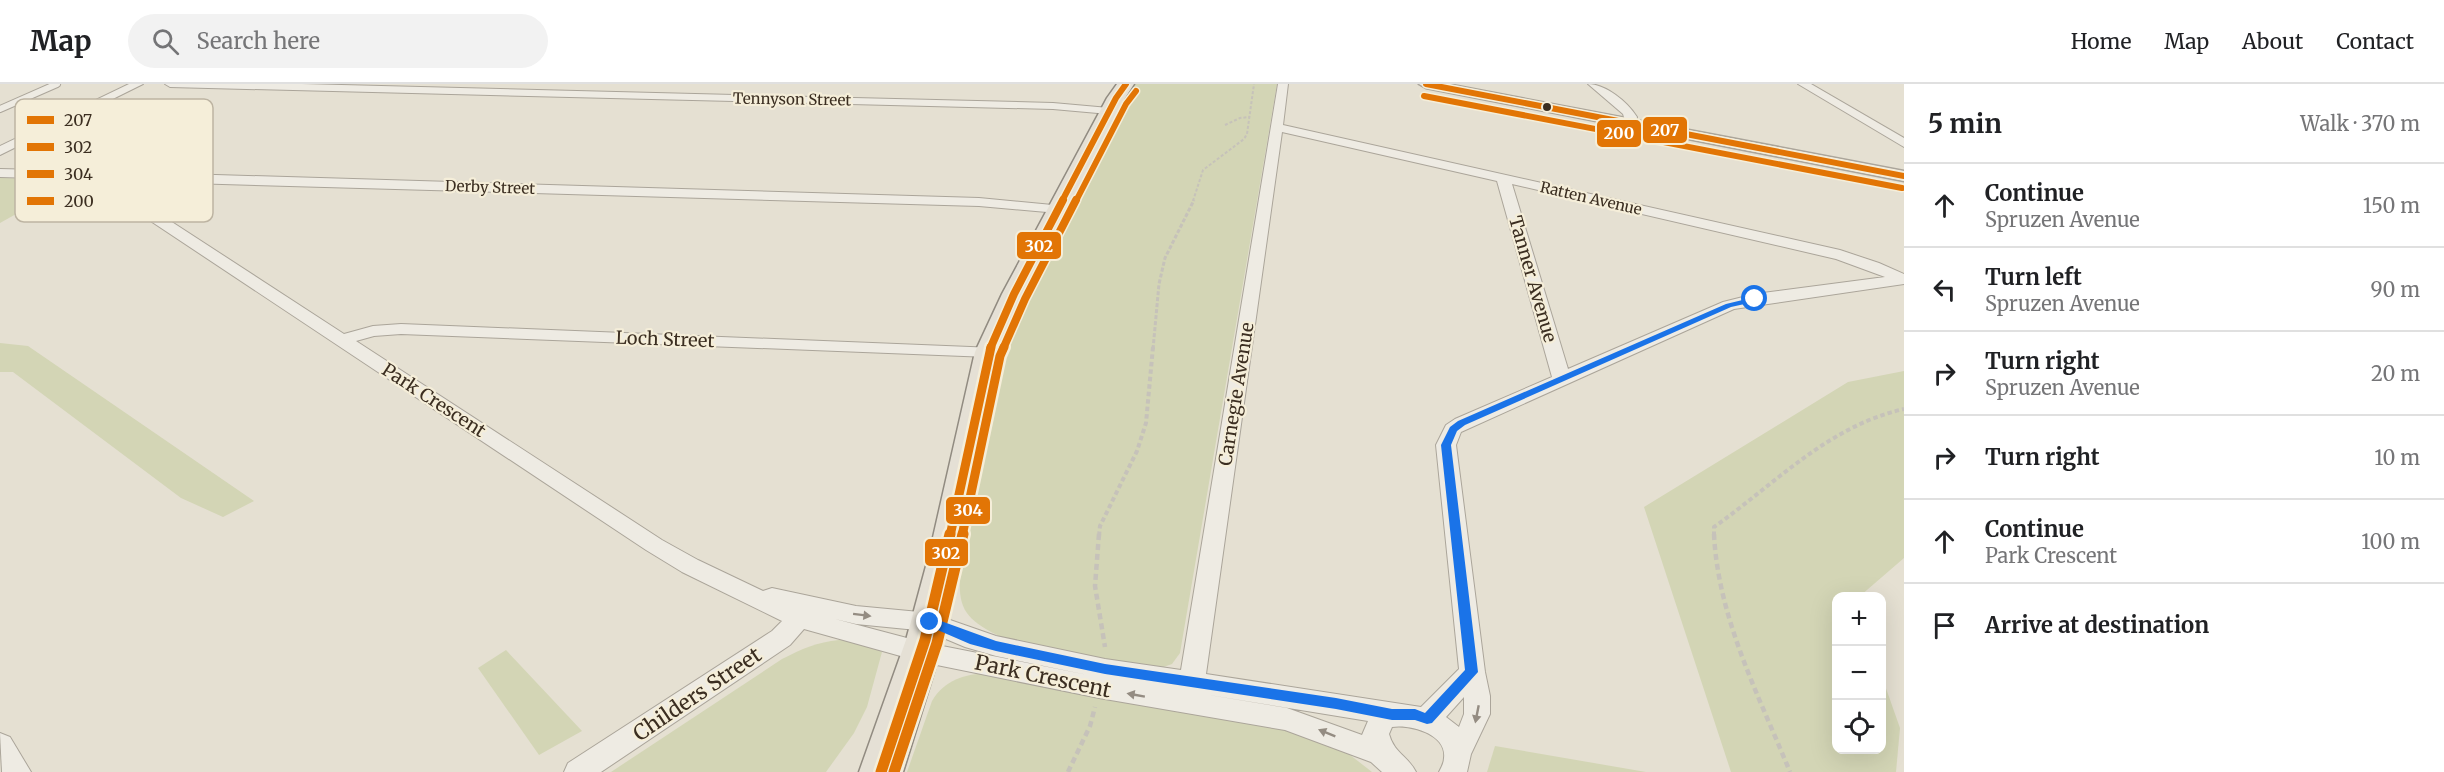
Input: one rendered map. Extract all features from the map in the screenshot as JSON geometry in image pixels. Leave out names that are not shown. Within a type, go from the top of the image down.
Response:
[{"type":"main road","points":[[881,772],[926,638],[989,352],[998,326],[1110,109],[1126,84]]},
{"type":"street","points":[[107,99],[138,84]]},
{"type":"street","name":"Tennyson Street","points":[[170,84],[1110,109]]},
{"type":"street","name":"Carnegie Avenue","points":[[1190,694],[1283,84]]},
{"type":"street","points":[[1426,84],[1904,176]]},
{"type":"street","points":[[1593,84],[1628,112],[1632,117],[1631,124]]},
{"type":"street","points":[[1803,84],[1904,143]]},
{"type":"street","name":"Ratten Avenue","points":[[1276,127],[1840,255],[1874,266],[1901,281]]},
{"type":"street","points":[[0,151],[15,144]]},
{"type":"street","name":"Derby Street","points":[[0,173],[15,173]]},
{"type":"street","name":"Tanner Avenue","points":[[1503,178],[1563,381]]},
{"type":"street","name":"Derby Street","points":[[213,179],[1060,206]]},
{"type":"street","name":"Park Crescent","points":[[162,222],[654,545],[762,602],[1102,679],[1190,694],[1302,723],[1392,765]]},
{"type":"street","points":[[1456,762],[1473,729],[1479,695],[1472,672],[1446,445],[1453,429],[1462,423],[1563,381],[1735,303],[1901,281]]},
{"type":"street","name":"Loch Street","points":[[342,340],[373,331],[401,329],[989,352]]},
{"type":"street","name":"Childers Street","points":[[578,772],[781,638],[802,611]]},
{"type":"street","points":[[1456,762],[1447,733],[1427,719],[1472,672]]},
{"type":"street","name":"Park Crescent","points":[[1190,694],[1336,704],[1392,715],[1409,714],[1427,719]]},
{"type":"street","points":[[1392,715],[1383,719],[1375,734],[1392,765]]},
{"type":"street","points":[[0,746],[17,772]]},
{"type":"lane","points":[[23,99],[57,84]]},
{"type":"lane","points":[[0,109],[15,102]]},
{"type":"path","points":[[1068,772],[1090,726],[1102,679],[1104,644],[1095,586],[1100,526],[1137,450],[1146,423],[1159,284],[1165,258],[1192,205],[1203,170],[1244,139],[1250,117],[1254,84]]},
{"type":"path","points":[[1225,125],[1240,118],[1250,117]]},
{"type":"path","points":[[1790,772],[1730,626],[1715,549],[1714,527],[1840,431],[1894,410],[1904,409]]},
{"type":"green space","points":[[1135,84],[1277,84],[1180,653],[1172,664],[1155,670],[1003,638],[978,624],[970,616],[964,608],[960,588],[962,560],[1006,341],[1121,106]]},
{"type":"green space","points":[[0,178],[15,178],[15,215],[0,223]]},
{"type":"green space","points":[[0,343],[28,346],[254,501],[223,517],[181,498],[13,372],[0,372]]},
{"type":"green space","points":[[1904,371],[1904,558],[1865,592],[1832,592],[1832,754],[1886,754],[1886,688],[1900,728],[1896,772],[1731,772],[1644,507],[1848,382]]},
{"type":"green space","points":[[839,640],[862,643],[882,652],[867,707],[854,733],[826,772],[611,772],[782,659],[810,646]]},
{"type":"green space","points":[[506,650],[582,731],[539,755],[478,668]]},
{"type":"green space","points":[[988,673],[1296,730],[1336,744],[1372,772],[907,772],[932,701],[937,694],[956,679]]},
{"type":"green space","points":[[1495,746],[1646,772],[1487,772]]},
{"type":"transit line","name":"302","points":[[881,772],[925,640],[946,555],[989,352],[1014,294],[1116,98],[1126,84]]},
{"type":"transit line","name":"207","points":[[1426,84],[1904,176]]},
{"type":"transit line","name":"304","points":[[894,772],[937,643],[958,557],[1000,356],[1025,299],[1126,104],[1136,91]]},
{"type":"transit line","name":"200","points":[[1424,96],[1902,188]]},
{"type":"route","points":[[930,622],[941,624],[974,640],[996,646],[1150,678],[1336,704],[1392,715],[1402,713],[1427,719],[1472,672],[1446,445],[1453,429],[1729,305],[1755,299]]}]
